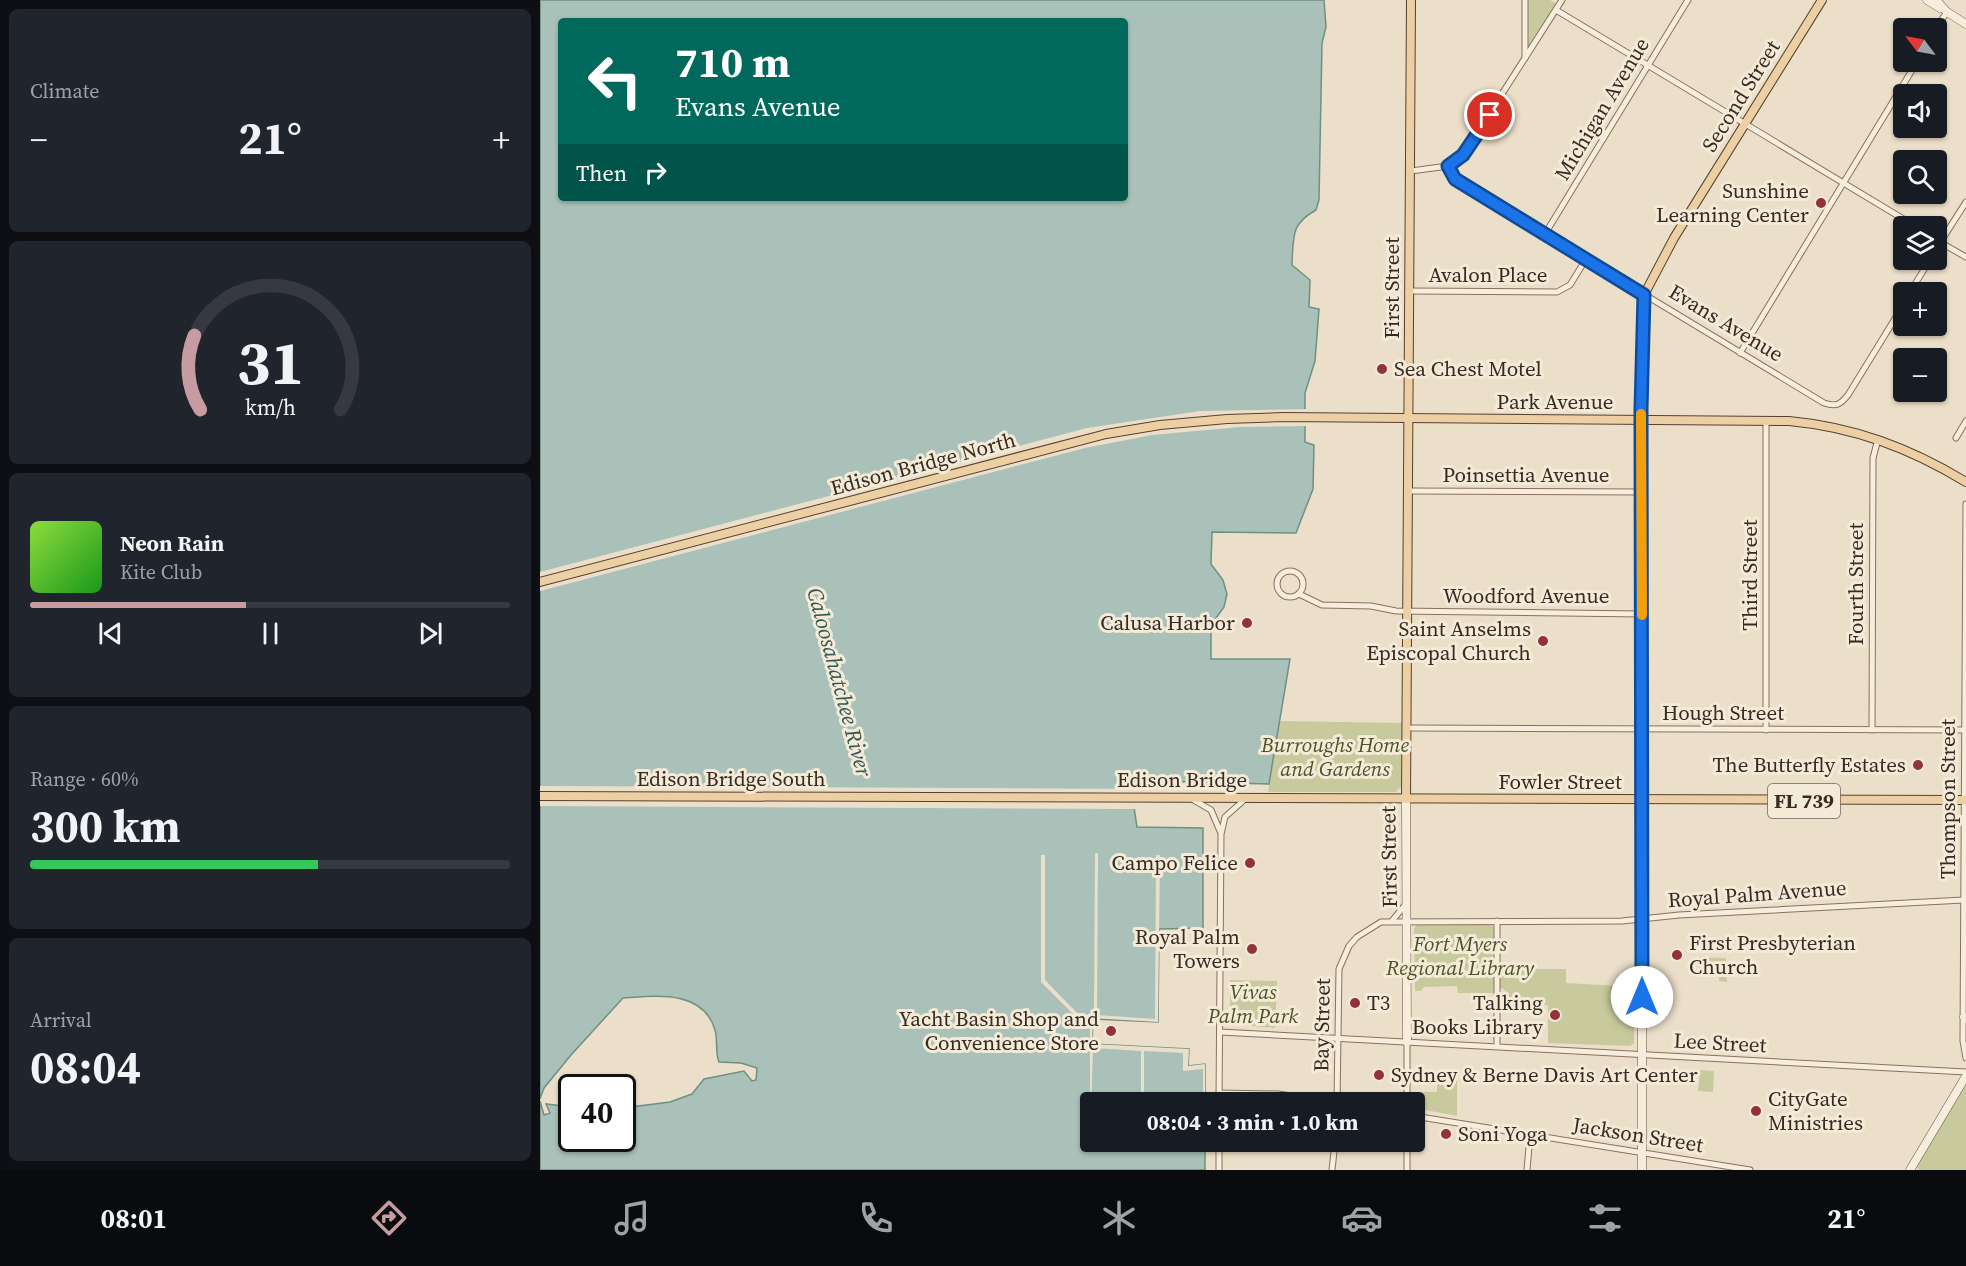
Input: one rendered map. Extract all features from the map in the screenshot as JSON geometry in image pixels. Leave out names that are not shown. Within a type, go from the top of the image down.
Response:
[{"type":"main road","name":"First Street","points":[[1406,799],[1410,491],[1411,0]]},
{"type":"main road","name":"Second Street","points":[[1642,800],[1641,420],[1644,295],[1660,263],[1822,0]]},
{"type":"main road","name":"Edison Bridge North","points":[[540,582],[1106,434],[1215,420],[1409,419]]},
{"type":"main road","name":"Park Avenue","points":[[1409,419],[1815,423],[1878,439]]},
{"type":"main road","points":[[1878,439],[1911,451],[1966,482]]},
{"type":"main road","name":"Edison Bridge South","points":[[540,796],[1066,798]]},
{"type":"main road","name":"Edison Bridge","points":[[1066,798],[1406,799]]},
{"type":"main road","name":"Fowler Street","points":[[1406,799],[1965,800]]},
{"type":"street","points":[[1524,60],[1525,0]]},
{"type":"street","points":[[1411,171],[1448,166],[1463,155],[1562,0]]},
{"type":"street","name":"Michigan Avenue","points":[[1545,234],[1688,0]]},
{"type":"street","points":[[1927,0],[1966,24]]},
{"type":"street","points":[[1936,0],[1947,12]]},
{"type":"street","points":[[1556,10],[1898,216]]},
{"type":"street","points":[[1943,18],[1947,12]]},
{"type":"street","points":[[1740,352],[1911,72]]},
{"type":"street","name":"Evans Avenue","points":[[1448,166],[1458,182],[1824,403],[1833,406],[1840,404],[1893,321]]},
{"type":"street","points":[[1947,229],[1966,202]]},
{"type":"street","points":[[1947,246],[1966,257]]},
{"type":"street","name":"Avalon Place","points":[[1410,291],[1557,292],[1570,285],[1586,259]]},
{"type":"street","name":"Third Street","points":[[1766,421],[1766,730]]},
{"type":"street","points":[[1956,438],[1966,421]]},
{"type":"street","name":"Fourth Street","points":[[1872,730],[1873,458],[1878,439]]},
{"type":"street","name":"Poinsettia Avenue","points":[[1410,491],[1642,492]]},
{"type":"street","name":"Thompson Street","points":[[1966,504],[1966,1058]]},
{"type":"street","points":[[1299,594],[1303,586],[1299,574],[1290,571],[1282,574],[1277,585],[1280,593],[1291,597],[1299,594],[1322,605],[1371,606],[1409,612]]},
{"type":"street","name":"Woodford Avenue","points":[[1409,612],[1642,614]]},
{"type":"street","name":"Hough Street","points":[[1408,729],[1965,730]]},
{"type":"street","points":[[1182,797],[1211,810],[1221,834]]},
{"type":"street","points":[[1220,1092],[1221,834],[1228,812],[1248,797]]},
{"type":"street","name":"First Street","points":[[1406,799],[1407,1092]]},
{"type":"street","name":"Second Street","points":[[1642,800],[1642,1170]]},
{"type":"street","points":[[1391,921],[1400,914],[1408,900]]},
{"type":"street","name":"Royal Palm Avenue","points":[[1408,921],[1642,919],[1908,901],[1965,900]]},
{"type":"street","name":"Bay Street","points":[[1337,1092],[1338,977],[1342,961],[1357,937],[1371,926],[1391,921],[1408,921]]},
{"type":"street","points":[[1497,921],[1497,1046]]},
{"type":"street","name":"Lee Street","points":[[1220,1032],[1966,1074]]},
{"type":"street","points":[[1910,1170],[1966,1074]]},
{"type":"street","name":"Jackson Street","points":[[1425,1118],[1750,1170]]},
{"type":"street","points":[[1527,1170],[1530,1135]]},
{"type":"street","points":[[1219,1152],[1219,1170]]},
{"type":"street","points":[[1332,1170],[1334,1152]]},
{"type":"street","points":[[1407,1152],[1407,1170]]},
{"type":"green space","points":[[1525,0],[1550,0],[1559,5],[1525,60]]},
{"type":"green space","name":"Burroughs Home and Gardens","points":[[1279,721],[1402,723],[1401,787],[1396,792],[1268,792]]},
{"type":"green space","name":"Fort Myers Regional Library","points":[[1418,924],[1490,924],[1495,928],[1495,966],[1504,966],[1504,969],[1566,969],[1566,983],[1635,987],[1634,1043],[1630,1046],[1548,1043],[1548,1005],[1504,1004],[1505,991],[1502,988],[1495,988],[1493,993],[1458,993],[1457,986],[1424,987],[1421,991],[1415,991],[1414,928]]},
{"type":"green space","points":[[1698,957],[1726,958],[1727,982],[1719,981],[1719,969],[1698,969]]},
{"type":"green space","name":"Vivas Palm Park","points":[[1230,980],[1277,981],[1275,1028],[1230,1024]]},
{"type":"green space","points":[[1700,1070],[1714,1071],[1713,1092],[1698,1091]]},
{"type":"green space","points":[[1966,1076],[1966,1170],[1920,1170],[1912,1165]]},
{"type":"green space","points":[[1447,1078],[1457,1079],[1457,1116],[1425,1110],[1425,1092],[1437,1092],[1437,1083],[1446,1083]]},
{"type":"water","name":"Caloosahatchee River","points":[[540,0],[1324,0],[1326,27],[1322,43],[1319,200],[1316,210],[1302,220],[1295,231],[1292,261],[1292,265],[1310,280],[1309,307],[1319,309],[1315,361],[1305,393],[1305,442],[1314,445],[1313,489],[1296,533],[1212,532],[1211,564],[1223,580],[1227,594],[1224,607],[1211,625],[1211,659],[1290,659],[1269,784],[1155,781],[1139,790],[1134,807],[1137,827],[1203,828],[1203,928],[1159,929],[1158,1022],[1093,1019],[1092,1044],[1189,1049],[1188,1066],[1205,1064],[1205,1092],[1080,1092],[1080,1152],[1205,1152],[1205,1170],[540,1170],[540,1101],[544,1115],[550,1113],[546,1104],[558,1105],[558,1152],[636,1152],[636,1106],[670,1102],[692,1094],[704,1079],[744,1071],[752,1081],[756,1080],[757,1068],[741,1063],[719,1062],[715,1030],[709,1017],[700,1007],[689,1001],[663,996],[623,998],[544,1088],[540,1099]]},
{"type":"pier","points":[[1308,409],[1308,426],[1240,427],[1152,435],[1085,448],[540,591],[540,572],[1087,428],[1200,411]]},
{"type":"pier","points":[[540,786],[1145,789],[1138,800],[1137,809],[1122,809],[540,806]]},
{"type":"pier","points":[[1095,853],[1098,853],[1097,1015],[1155,1019],[1156,855],[1160,855],[1158,1022],[1093,1018],[1092,1044],[1189,1049],[1188,1066],[1205,1064],[1205,1092],[1203,1092],[1203,1069],[1183,1071],[1183,1053],[1144,1051],[1144,1092],[1141,1092],[1141,1051],[1093,1048],[1090,1092],[1090,1019],[1077,1018],[1041,982],[1041,855],[1045,855],[1045,980],[1079,1015],[1094,1015]]},
{"type":"slow traffic","points":[[1641,414],[1642,615]]},
{"type":"place","name":"Sunshine Learning Center","points":[[1821,203]]},
{"type":"place","name":"Sea Chest Motel","points":[[1382,369]]},
{"type":"place","name":"Calusa Harbor","points":[[1247,623]]},
{"type":"place","name":"Saint Anselms Episcopal Church","points":[[1543,641]]},
{"type":"place","name":"The Butterfly Estates","points":[[1918,765]]},
{"type":"place","name":"Campo Felice","points":[[1250,863]]},
{"type":"place","name":"Royal Palm Towers","points":[[1252,949]]},
{"type":"place","name":"First Presbyterian Church","points":[[1677,955]]},
{"type":"place","name":"T3","points":[[1355,1003]]},
{"type":"place","name":"Talking Books Library","points":[[1555,1015]]},
{"type":"place","name":"Yacht Basin Shop and Convenience Store","points":[[1111,1031]]},
{"type":"place","name":"Sydney & Berne Davis Art Center","points":[[1379,1075]]},
{"type":"place","name":"CityGate Ministries","points":[[1756,1111]]},
{"type":"place","name":"Soni Yoga","points":[[1446,1134]]},
{"type":"route","points":[[1490,115],[1463,155],[1448,166],[1455,179],[1644,295],[1641,409],[1642,997]]}]
